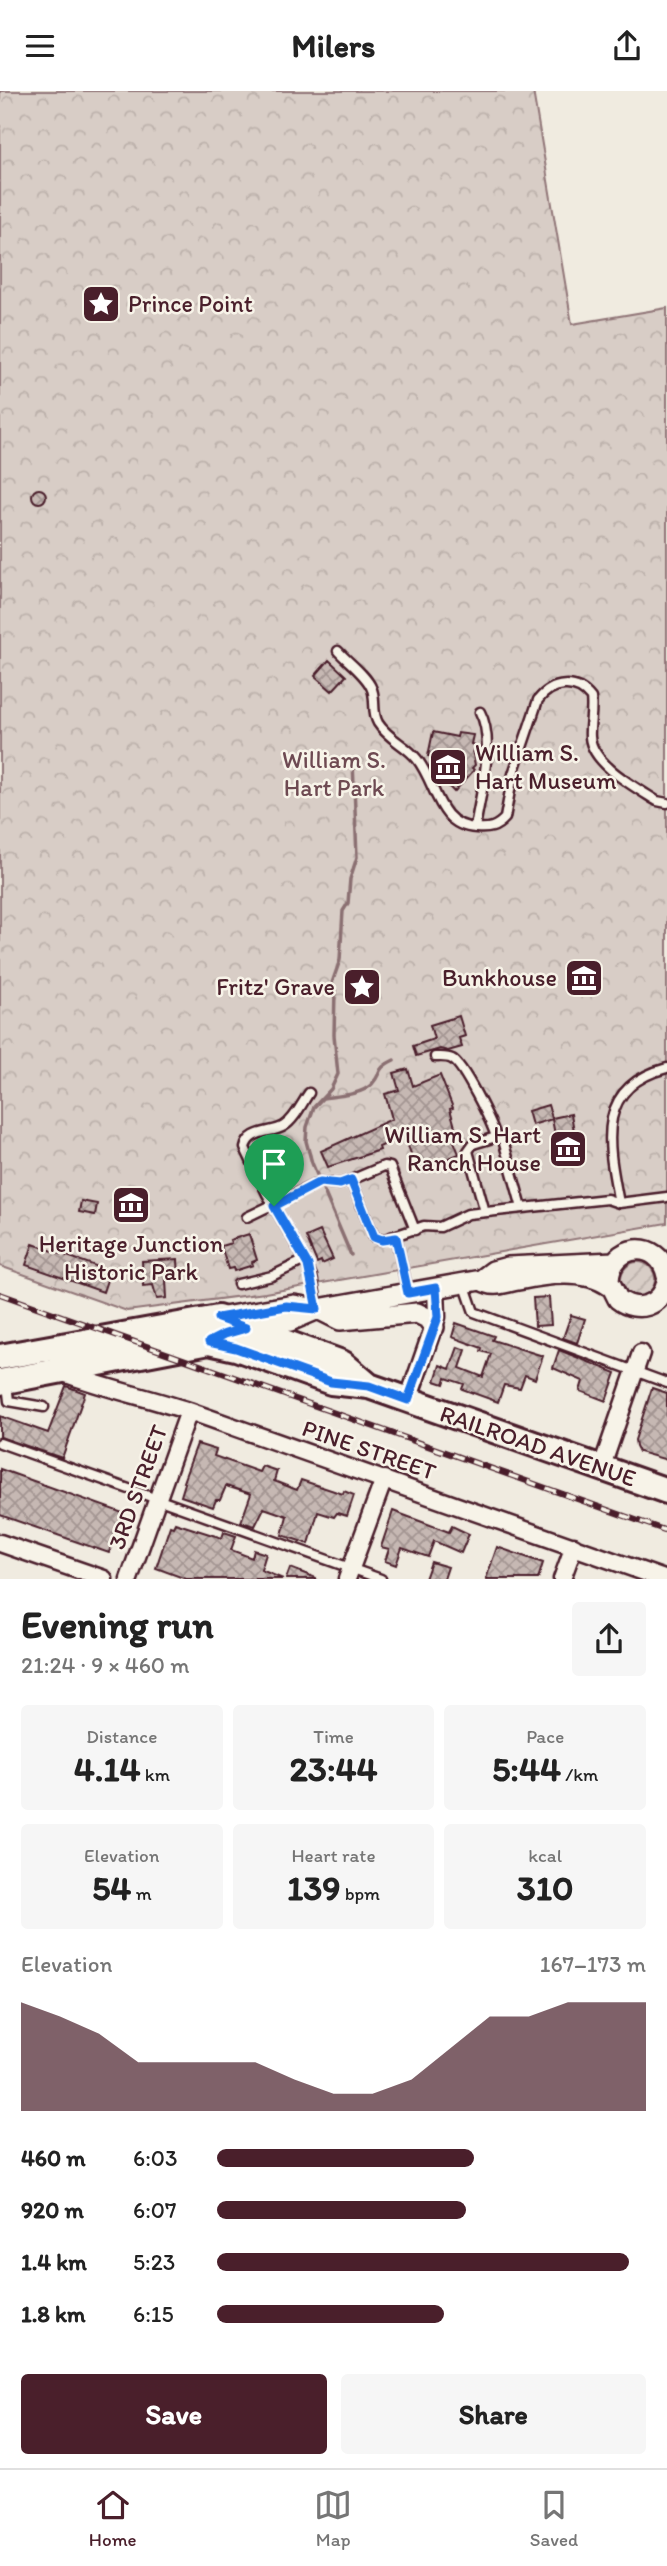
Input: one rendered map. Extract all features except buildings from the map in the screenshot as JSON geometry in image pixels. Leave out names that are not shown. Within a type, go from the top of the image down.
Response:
[{"type":"main road","name":"RAILROAD AVENUE","points":[[218,1318],[342,1363],[369,1386]]},
{"type":"main road","points":[[0,1357],[218,1318]]},
{"type":"main road","points":[[3,1382],[209,1342],[246,1328]]},
{"type":"main road","name":"RAILROAD AVENUE","points":[[209,1342],[236,1348],[331,1382],[369,1386],[667,1491]]},
{"type":"street","points":[[472,1282],[491,1286],[542,1276],[586,1275],[610,1286],[618,1299],[631,1307],[641,1307],[661,1302],[667,1274],[659,1249],[631,1250],[614,1262],[610,1271],[610,1286]]},
{"type":"street","points":[[246,1328],[290,1321],[317,1309],[472,1282],[508,1267],[614,1262]]},
{"type":"street","points":[[408,1400],[438,1313],[436,1288]]},
{"type":"street","points":[[218,1318],[286,1306],[317,1309],[340,1321],[416,1313],[427,1318],[434,1327]]},
{"type":"street","points":[[601,1469],[641,1353]]},
{"type":"street","name":"PINE STREET","points":[[58,1371],[106,1389],[132,1392],[189,1411],[664,1579]]},
{"type":"street","name":"3RD STREET","points":[[129,1579],[189,1411]]},
{"type":"street","points":[[349,1574],[384,1479]]},
{"type":"street","points":[[0,1543],[104,1579]]},
{"type":"street","points":[[562,1579],[574,1546]]},
{"type":"lane","points":[[338,651],[368,682],[373,692],[373,712],[379,724],[390,737],[416,757],[450,820],[475,828],[492,828],[505,818],[513,774],[538,700],[544,692],[568,684],[582,690],[591,698],[590,740],[600,761],[647,795],[667,803]]},
{"type":"lane","points":[[475,828],[487,754],[486,728],[480,712]]},
{"type":"lane","points":[[435,1057],[449,1058],[458,1065],[491,1120],[496,1137]]},
{"type":"lane","points":[[619,1203],[609,1150],[611,1115],[630,1086],[649,1074],[667,1068]]},
{"type":"lane","points":[[309,1093],[292,1118],[282,1127],[254,1135],[246,1143],[246,1148],[312,1276],[317,1309]]},
{"type":"lane","points":[[485,1212],[468,1150],[473,1144],[496,1137],[503,1140],[522,1208]]},
{"type":"lane","points":[[247,1217],[320,1182],[340,1184],[384,1166],[390,1167],[415,1230]]},
{"type":"lane","points":[[351,1180],[374,1237],[382,1240],[396,1238],[424,1226],[440,1227],[468,1215],[485,1212],[607,1199],[619,1203],[667,1197]]},
{"type":"lane","points":[[396,1238],[408,1293]]},
{"type":"lane","points":[[238,1284],[272,1276],[305,1261]]},
{"type":"lane","points":[[472,1282],[474,1313],[667,1383]]},
{"type":"lane","points":[[3,1382],[9,1401],[44,1407]]},
{"type":"lane","points":[[0,1443],[158,1499],[349,1574],[381,1579]]},
{"type":"green space","name":"William S. Hart Park","points":[[0,91],[533,91],[572,324],[667,308],[667,1223],[265,1293],[127,1311],[0,1266]]},
{"type":"green space","points":[[638,1262],[650,1267],[655,1279],[650,1291],[638,1296],[626,1291],[621,1279],[626,1267]]},
{"type":"waterway","points":[[351,1255],[312,1163],[306,1141],[307,1127],[314,1107],[331,1089],[338,1074],[334,1035],[335,990],[332,983],[340,960],[343,911],[348,903],[350,879],[357,857],[353,762]]},
{"type":"waterway","points":[[323,1098],[368,1088],[382,1068],[394,1060]]},
{"type":"railway","points":[[0,1294],[667,1531]]},
{"type":"place","name":"Prince Point","points":[[101,304]]},
{"type":"place","name":"William S. Hart Museum","points":[[448,767]]},
{"type":"place","name":"Bunkhouse","points":[[584,978]]},
{"type":"place","name":"Fritz' Grave","points":[[362,987]]},
{"type":"place","name":"William S. Hart Ranch House","points":[[568,1149]]},
{"type":"place","name":"Heritage Junction Historic Park","points":[[131,1205]]},
{"type":"route","points":[[351,1180],[374,1237],[378,1240],[396,1238],[408,1293],[436,1288],[438,1317],[408,1400],[369,1386],[331,1382],[236,1348],[209,1342],[246,1328],[218,1318],[286,1306],[301,1305],[317,1309],[308,1265],[274,1206],[320,1182],[340,1184],[351,1180]]}]
